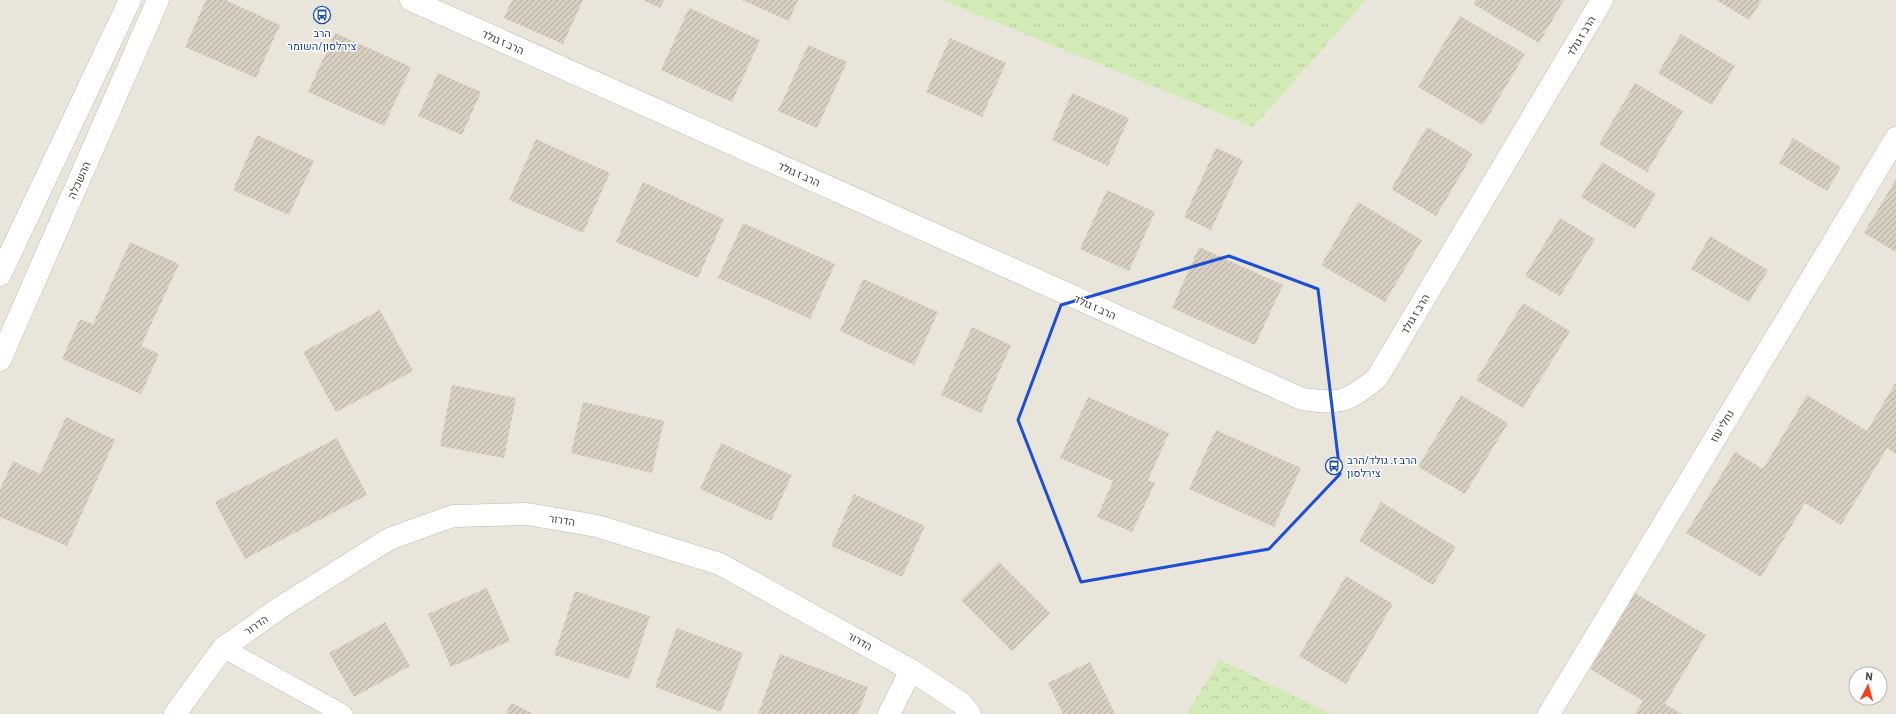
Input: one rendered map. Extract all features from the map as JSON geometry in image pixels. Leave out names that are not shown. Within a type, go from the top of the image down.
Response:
[{"type":"street","points":[[0,276],[130,0]]},
{"type":"street","name":"ההשכלה","points":[[0,360],[158,0]]},
{"type":"street","name":"הרב ז גולד","points":[[411,0],[1302,400],[1332,403],[1354,396],[1377,378],[1602,0]]},
{"type":"street","name":"נחלי עוז","points":[[1549,714],[1896,138]]},
{"type":"street","name":"הדרור","points":[[175,714],[223,648],[281,607],[389,539],[453,516],[527,514],[597,526],[720,564],[911,670],[961,703],[970,714]]},
{"type":"street","points":[[223,648],[343,714]]},
{"type":"street","points":[[890,714],[911,670]]},
{"type":"highlighted area","points":[[1229,256],[1318,289],[1340,474],[1269,549],[1081,582],[1018,420],[1061,305]]},
{"type":"shaded area","points":[[0,0],[1896,0],[1896,714],[0,714]]},
{"type":"green space","points":[[942,0],[1366,0],[1253,127]]},
{"type":"green space","points":[[1220,660],[1331,714],[1186,714]]},
{"type":"building","points":[[206,0],[225,0],[280,25],[256,78],[185,47]]},
{"type":"building","points":[[512,0],[583,0],[563,44],[504,18]]},
{"type":"building","points":[[643,0],[664,0],[660,8]]},
{"type":"building","points":[[742,0],[798,0],[789,21]]},
{"type":"building","points":[[1476,0],[1564,0],[1539,43],[1473,4]]},
{"type":"building","points":[[1716,0],[1762,0],[1749,20]]},
{"type":"building","points":[[689,8],[760,40],[732,102],[661,70]]},
{"type":"building","points":[[1460,16],[1525,54],[1483,125],[1418,87]]},
{"type":"building","points":[[335,33],[411,67],[384,126],[308,92]]},
{"type":"building","points":[[1681,34],[1735,66],[1712,105],[1658,73]]},
{"type":"building","points":[[950,38],[1006,63],[982,117],[926,92]]},
{"type":"building","points":[[808,45],[847,62],[817,128],[778,111]]},
{"type":"building","points":[[438,73],[481,92],[462,135],[418,116]]},
{"type":"building","points":[[1635,83],[1683,111],[1647,172],[1599,144]]},
{"type":"building","points":[[1072,93],[1129,118],[1108,166],[1052,140]]},
{"type":"building","points":[[1427,127],[1473,154],[1436,216],[1391,189]]},
{"type":"building","points":[[257,135],[314,161],[289,215],[233,190]]},
{"type":"building","points":[[1793,138],[1841,167],[1827,191],[1779,163]]},
{"type":"building","points":[[536,139],[610,173],[583,233],[509,200]]},
{"type":"building","points":[[1216,148],[1243,160],[1211,230],[1184,217]]},
{"type":"building","points":[[1602,162],[1656,194],[1635,229],[1581,197]]},
{"type":"building","points":[[1896,179],[1896,252],[1864,233]]},
{"type":"building","points":[[643,182],[724,219],[698,278],[616,242]]},
{"type":"building","points":[[1107,190],[1155,212],[1129,271],[1080,249]]},
{"type":"building","points":[[1358,202],[1422,240],[1385,302],[1321,265]]},
{"type":"building","points":[[1560,218],[1595,239],[1560,296],[1525,276]]},
{"type":"building","points":[[743,223],[835,264],[810,319],[718,278]]},
{"type":"building","points":[[1710,236],[1768,270],[1749,302],[1691,269]]},
{"type":"building","points":[[130,242],[179,264],[141,346],[159,354],[141,394],[62,359],[80,319],[93,324]]},
{"type":"building","points":[[1199,247],[1283,285],[1255,345],[1172,308]]},
{"type":"building","points":[[863,279],[938,312],[914,365],[840,331]]},
{"type":"building","points":[[1523,303],[1570,331],[1523,408],[1476,380]]},
{"type":"building","points":[[380,310],[413,371],[336,412],[303,352]]},
{"type":"building","points":[[972,327],[1011,345],[981,413],[941,395]]},
{"type":"building","points":[[1896,382],[1896,454],[1887,448],[1841,525],[1805,503],[1761,577],[1686,533],[1735,452],[1763,469],[1807,395],[1867,431]]},
{"type":"building","points":[[452,385],[516,398],[504,458],[440,446]]},
{"type":"building","points":[[1461,395],[1508,423],[1465,494],[1418,467]]},
{"type":"building","points":[[1088,397],[1169,433],[1148,480],[1155,483],[1132,532],[1097,517],[1113,481],[1060,458]]},
{"type":"building","points":[[583,402],[664,421],[652,473],[571,453]]},
{"type":"building","points":[[66,417],[115,440],[67,546],[0,517],[0,489],[13,461],[40,474]]},
{"type":"building","points":[[1216,430],[1301,468],[1274,527],[1189,489]]},
{"type":"building","points":[[337,438],[367,495],[245,559],[215,502]]},
{"type":"building","points":[[721,443],[792,475],[771,521],[700,489]]},
{"type":"building","points":[[854,494],[925,526],[902,577],[831,546]]},
{"type":"building","points":[[1381,502],[1456,547],[1433,585],[1359,541]]},
{"type":"building","points":[[999,562],[1050,613],[1012,651],[961,600]]},
{"type":"building","points":[[1346,576],[1393,604],[1346,684],[1299,656]]},
{"type":"building","points":[[487,588],[510,641],[451,667],[428,614]]},
{"type":"building","points":[[575,591],[650,616],[629,679],[554,655]]},
{"type":"building","points":[[1635,593],[1706,635],[1665,704],[1682,714],[1635,714],[1643,701],[1590,669]]},
{"type":"building","points":[[385,622],[410,666],[354,697],[329,653]]},
{"type":"building","points":[[677,628],[743,653],[721,712],[655,687]]},
{"type":"building","points":[[780,654],[868,687],[858,714],[758,714]]},
{"type":"building","points":[[1090,662],[1115,714],[1063,714],[1048,683]]},
{"type":"building","points":[[511,703],[534,714],[506,714]]},
{"type":"place","name":"הרב צירלסון/השומר","points":[[322,15]]},
{"type":"place","name":"הרב ז. גולד/הרב צירלסון","points":[[1334,466]]}]
